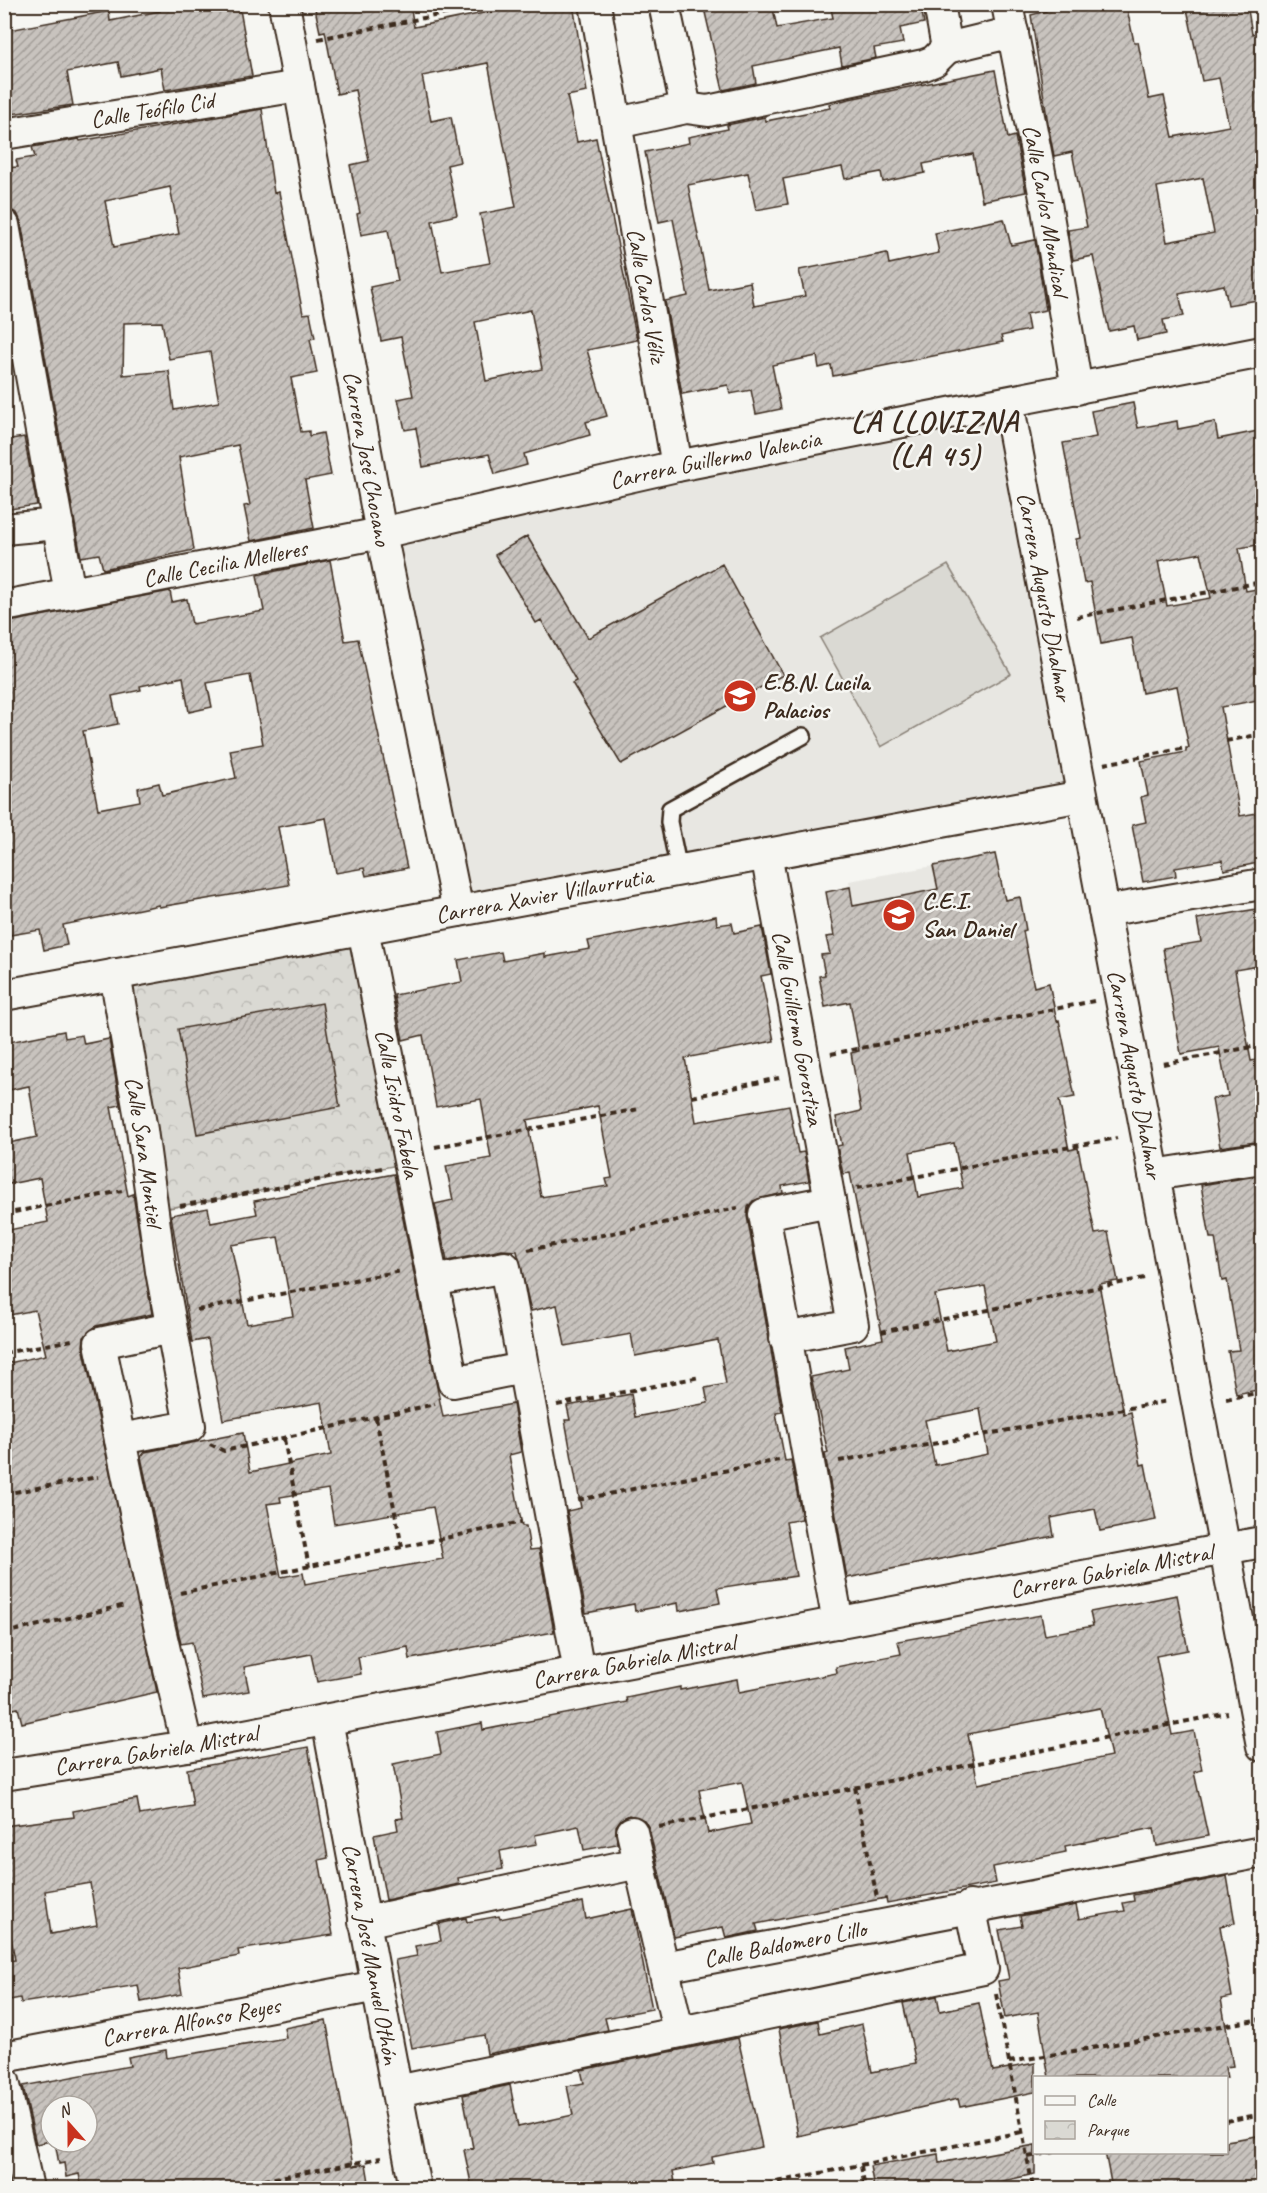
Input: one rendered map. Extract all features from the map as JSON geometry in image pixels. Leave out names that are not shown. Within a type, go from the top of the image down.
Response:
[{"type":"street","name":"Carrera José Chocano","points":[[284,4],[381,533],[458,911]]},
{"type":"street","name":"Calle Carlos Véliz","points":[[595,4],[677,466]]},
{"type":"street","points":[[664,4],[686,108]]},
{"type":"street","points":[[617,123],[686,108],[708,111],[924,65],[934,61],[947,48],[939,4]]},
{"type":"street","name":"Calle Carlos Mondical","points":[[947,48],[1010,18],[1046,202],[1077,388]]},
{"type":"street","name":"Calle Teófilo Cid","points":[[4,134],[299,86]]},
{"type":"street","points":[[4,225],[70,593]]},
{"type":"street","name":"Carrera Guillermo Valencia","points":[[381,533],[677,466],[1263,352]]},
{"type":"street","name":"Carrera Augusto Dhalmar","points":[[1008,402],[1263,1746]]},
{"type":"street","points":[[4,529],[58,524]]},
{"type":"street","name":"Calle Cecilia Melleres","points":[[4,606],[381,533]]},
{"type":"street","name":"Carrera Xavier Villaurrutia","points":[[5,991],[114,974],[766,855],[1079,782]]},
{"type":"street","name":"Calle Guillermo Gorostiza","points":[[766,855],[853,1325]]},
{"type":"street","points":[[1104,911],[1263,884]]},
{"type":"street","name":"Calle Isidro Fabela","points":[[363,929],[453,1382]]},
{"type":"street","name":"Calle Sara Montiel","points":[[114,974],[170,1322],[190,1426]]},
{"type":"street","points":[[1154,1175],[1263,1158]]},
{"type":"street","points":[[830,1201],[764,1214],[838,1623]]},
{"type":"street","points":[[432,1273],[505,1267],[579,1672]]},
{"type":"street","points":[[170,1322],[100,1343],[153,1599],[187,1746]]},
{"type":"street","points":[[785,1338],[853,1325]]},
{"type":"street","points":[[453,1382],[523,1368]]},
{"type":"street","points":[[120,1439],[190,1426]]},
{"type":"street","name":"Carrera Gabriela Mistral","points":[[4,1775],[187,1746],[1263,1542]]},
{"type":"street","name":"Carrera José Manuel Othón","points":[[327,1720],[416,2188]]},
{"type":"street","points":[[632,1832],[678,2030]]},
{"type":"street","name":"Calle Baldomero Lillo","points":[[664,1967],[970,1906],[1263,1852]]},
{"type":"street","points":[[364,1922],[639,1863]]},
{"type":"street","points":[[397,2091],[678,2030],[983,1969],[970,1906]]},
{"type":"street","name":"Carrera Alfonso Reyes","points":[[4,2056],[376,1986]]},
{"type":"street","points":[[4,2081],[28,2188]]},
{"type":"lane","points":[[679,870],[669,822],[670,809],[802,736]]},
{"type":"path","points":[[291,44],[494,4]]},
{"type":"path","points":[[1050,622],[1263,582]]},
{"type":"path","points":[[1226,741],[1263,734]]},
{"type":"path","points":[[1079,782],[1186,748]]},
{"type":"path","points":[[692,1097],[805,1066],[1119,996]]},
{"type":"path","points":[[1133,1070],[1263,1045]]},
{"type":"path","points":[[4,1214],[151,1198],[408,1158],[639,1109]]},
{"type":"path","points":[[830,1201],[839,1192],[850,1189],[1146,1132]]},
{"type":"path","points":[[505,1267],[515,1253],[524,1250],[746,1207],[764,1214]]},
{"type":"path","points":[[853,1325],[869,1334],[1173,1272]]},
{"type":"path","points":[[170,1322],[432,1273]]},
{"type":"path","points":[[4,1353],[86,1337],[96,1339],[100,1343]]},
{"type":"path","points":[[530,1410],[700,1377]]},
{"type":"path","points":[[190,1426],[219,1450],[284,1439],[436,1404],[453,1382]]},
{"type":"path","points":[[4,1633],[402,1547],[548,1511],[807,1461],[1198,1400],[1263,1392]]},
{"type":"path","points":[[376,1418],[402,1547]]},
{"type":"path","points":[[284,1439],[309,1567]]},
{"type":"path","points":[[4,1494],[127,1471]]},
{"type":"path","points":[[632,1832],[1256,1708]]},
{"type":"path","points":[[855,1786],[882,1924]]},
{"type":"path","points":[[983,1969],[989,1972],[992,1978],[1034,2188]]},
{"type":"path","points":[[1009,2062],[1263,2019]]},
{"type":"path","points":[[1228,2121],[1263,2114]]},
{"type":"path","points":[[747,2188],[1023,2132]]},
{"type":"path","points":[[222,2188],[409,2153]]},
{"type":"path","points":[[1028,2157],[1044,2154]]},
{"type":"path","points":[[861,2166],[865,2188]]},
{"type":"shaded area","name":"E.B.N. Lucila Palacios","points":[[1008,402],[1082,796],[458,911],[382,521]]},
{"type":"shaded area","name":"C.E.I. San Daniel","points":[[933,866],[950,950],[865,967],[849,881]]},
{"type":"green space","points":[[948,565],[1011,674],[881,747],[820,638]]},
{"type":"green space","points":[[363,929],[409,1163],[153,1211],[115,974]]},
{"type":"building","points":[[158,4],[239,4],[252,76],[165,90],[161,68],[121,76],[118,62],[67,72],[73,105],[4,115],[4,31],[109,11],[110,21],[160,11]]},
{"type":"building","points":[[314,4],[410,4],[414,27],[528,4],[573,4],[587,92],[567,96],[577,142],[596,138],[637,340],[587,350],[607,416],[586,422],[590,435],[524,454],[527,465],[495,474],[489,454],[423,467],[416,428],[405,430],[398,399],[413,396],[401,337],[381,341],[370,287],[398,281],[388,230],[361,235],[357,214],[360,213],[350,165],[369,161],[355,90],[337,94],[325,31],[320,32]],"holes":[[[488,63],[516,207],[480,214],[490,263],[442,272],[432,221],[457,215],[447,165],[460,162],[451,117],[431,121],[422,76]],[[531,310],[542,369],[486,381],[475,322]]]},
{"type":"building","points":[[703,4],[772,4],[777,28],[833,18],[830,4],[920,4],[924,23],[900,28],[903,43],[874,48],[876,58],[842,65],[839,48],[753,66],[756,83],[723,90]]},
{"type":"building","points":[[1045,4],[1126,4],[1134,42],[1138,42],[1149,99],[1164,96],[1173,137],[1229,126],[1219,78],[1202,81],[1186,4],[1247,4],[1252,34],[1263,32],[1263,299],[1228,305],[1224,285],[1179,294],[1184,316],[1163,320],[1166,334],[1137,340],[1134,326],[1109,331],[1093,256],[1073,260],[1068,230],[1087,227],[1072,152],[1054,156],[1049,130],[1031,15],[1046,11]],"holes":[[[1203,178],[1214,233],[1167,242],[1157,187]]]},
{"type":"building","points":[[995,70],[1008,138],[1015,136],[1026,192],[982,201],[973,154],[923,164],[925,173],[883,182],[881,172],[845,179],[842,167],[783,179],[788,204],[756,210],[748,173],[688,185],[709,290],[750,282],[754,306],[805,296],[799,270],[887,253],[889,264],[939,253],[935,233],[1004,219],[1011,245],[1035,240],[1046,310],[1026,314],[1029,330],[1001,336],[1003,342],[833,376],[831,365],[819,368],[817,356],[772,365],[781,409],[756,414],[751,390],[730,394],[728,385],[682,394],[665,301],[688,296],[673,219],[659,222],[645,152],[689,143],[688,137],[728,129],[727,125],[765,117],[766,121],[830,108],[829,104],[849,99]]},
{"type":"building","points":[[262,109],[274,193],[279,192],[303,314],[310,313],[315,338],[310,339],[317,373],[291,378],[301,432],[309,431],[309,436],[323,433],[331,475],[305,480],[314,528],[251,541],[244,506],[250,505],[238,445],[179,457],[194,550],[103,569],[99,554],[81,557],[21,222],[17,213],[4,208],[4,168],[18,167],[16,160],[35,157],[32,147],[79,139],[80,141]],"holes":[[[170,187],[179,234],[114,247],[105,201]],[[162,322],[169,359],[210,352],[219,402],[174,410],[169,371],[123,375],[124,323]]]},
{"type":"building","points":[[1133,403],[1138,428],[1177,421],[1178,429],[1215,422],[1218,439],[1263,430],[1263,544],[1239,548],[1246,591],[1263,588],[1263,699],[1221,707],[1240,816],[1263,812],[1263,862],[1224,870],[1222,860],[1175,868],[1176,876],[1143,882],[1132,825],[1146,822],[1141,797],[1148,795],[1141,761],[1186,752],[1186,748],[1189,748],[1177,686],[1142,693],[1132,638],[1101,644],[1090,582],[1084,583],[1076,539],[1081,538],[1063,443],[1096,437],[1091,411]],"holes":[[[1201,553],[1211,598],[1167,606],[1158,561]]]},
{"type":"building","points":[[24,437],[37,505],[4,510],[4,440]]},
{"type":"building","points":[[527,536],[588,638],[722,564],[783,675],[621,764],[572,683],[576,681],[541,620],[536,623],[495,555]]},
{"type":"building","points":[[330,560],[345,641],[358,639],[407,868],[366,876],[364,868],[336,873],[326,818],[278,827],[289,885],[159,907],[159,905],[63,925],[67,945],[44,950],[40,930],[4,936],[4,882],[10,881],[4,849],[4,623],[170,591],[172,602],[187,599],[192,624],[264,611],[257,575]],"holes":[[[250,675],[263,744],[230,750],[236,778],[162,795],[159,783],[138,788],[140,801],[98,809],[83,731],[118,724],[112,696],[141,690],[140,686],[183,677],[189,712],[212,707],[207,683]]]},
{"type":"building","points":[[995,854],[1005,900],[1020,897],[1026,930],[1023,931],[1034,987],[1049,983],[1075,1097],[1059,1100],[1069,1150],[1078,1148],[1095,1234],[1108,1232],[1118,1281],[1099,1284],[1124,1414],[1131,1412],[1141,1465],[1145,1464],[1156,1520],[1100,1531],[1095,1509],[1051,1518],[1054,1536],[847,1578],[825,1454],[828,1453],[811,1377],[849,1369],[845,1347],[883,1339],[850,1173],[843,1174],[837,1146],[842,1145],[836,1117],[861,1111],[851,1053],[859,1051],[850,1002],[825,1007],[819,976],[825,975],[821,955],[830,954],[826,937],[834,936],[826,892],[850,887],[853,906],[938,889],[933,866]],"holes":[[[954,1143],[963,1188],[918,1197],[910,1152]],[[985,1286],[996,1341],[947,1351],[935,1295]],[[980,1409],[988,1454],[935,1465],[925,1420]]]},
{"type":"building","points":[[1263,908],[1263,965],[1235,970],[1251,1061],[1263,1059],[1263,1141],[1220,1147],[1212,1099],[1228,1096],[1219,1047],[1181,1054],[1163,948],[1201,942],[1197,919]]},
{"type":"building","points":[[716,916],[717,925],[732,923],[734,933],[762,927],[771,974],[761,976],[774,1041],[685,1058],[696,1122],[789,1105],[798,1153],[804,1152],[809,1181],[782,1186],[783,1193],[753,1201],[748,1207],[747,1216],[782,1412],[776,1413],[785,1461],[791,1460],[802,1519],[786,1522],[796,1576],[717,1588],[720,1603],[679,1611],[678,1603],[635,1611],[634,1604],[586,1613],[567,1511],[581,1508],[565,1420],[570,1420],[567,1406],[631,1394],[635,1417],[708,1403],[705,1388],[726,1384],[718,1340],[635,1356],[631,1334],[565,1346],[557,1305],[531,1311],[517,1251],[502,1250],[447,1261],[435,1204],[453,1200],[446,1166],[491,1158],[481,1099],[436,1107],[423,1035],[403,1040],[394,995],[462,982],[458,960],[501,952],[503,961],[545,953],[545,957],[590,949],[588,941]],"holes":[[[598,1106],[612,1178],[606,1179],[608,1186],[541,1197],[527,1120]]]},
{"type":"building","points":[[322,1003],[340,1107],[197,1134],[178,1029]]},
{"type":"building","points":[[64,1031],[65,1038],[82,1035],[84,1044],[109,1039],[120,1105],[111,1107],[128,1196],[133,1194],[152,1314],[96,1326],[84,1337],[83,1346],[157,1692],[22,1723],[18,1708],[4,1711],[4,1659],[9,1658],[4,1637],[4,1364],[46,1355],[35,1310],[4,1316],[4,1231],[48,1222],[40,1178],[4,1185],[4,1144],[37,1137],[29,1086],[4,1091],[4,1043]]},
{"type":"building","points":[[394,1174],[443,1417],[513,1404],[521,1452],[509,1455],[522,1526],[526,1526],[530,1550],[539,1549],[554,1632],[410,1659],[408,1647],[358,1657],[361,1674],[317,1682],[311,1654],[244,1667],[249,1691],[203,1699],[192,1642],[181,1644],[141,1457],[145,1452],[243,1433],[250,1472],[331,1455],[322,1402],[223,1420],[208,1339],[192,1342],[171,1215],[208,1208],[211,1223],[257,1214],[254,1201]],"holes":[[[278,1237],[293,1316],[247,1324],[231,1245]],[[328,1489],[334,1524],[433,1507],[443,1559],[305,1584],[303,1573],[281,1577],[267,1504],[281,1502],[280,1497]]]},
{"type":"building","points":[[1263,1175],[1263,1389],[1236,1394],[1228,1351],[1239,1350],[1227,1280],[1222,1281],[1215,1238],[1210,1238],[1201,1185]]},
{"type":"building","points":[[1177,1595],[1188,1650],[1156,1656],[1172,1735],[1194,1731],[1202,1770],[1194,1772],[1208,1836],[1157,1846],[1154,1828],[1065,1846],[1066,1852],[993,1867],[996,1883],[887,1903],[886,1898],[756,1924],[758,1931],[726,1938],[723,1927],[674,1937],[649,1828],[644,1820],[629,1815],[621,1819],[616,1826],[617,1844],[584,1850],[579,1826],[535,1835],[537,1844],[500,1851],[503,1869],[458,1878],[459,1884],[386,1900],[374,1835],[398,1830],[396,1819],[403,1818],[393,1764],[441,1754],[437,1732],[482,1723],[483,1730],[627,1702],[626,1698],[680,1687],[680,1690],[737,1679],[739,1692],[837,1673],[836,1667],[901,1654],[898,1641],[1041,1615],[1045,1635],[1093,1626],[1090,1612]],"holes":[[[1100,1708],[1111,1756],[978,1784],[968,1734]],[[742,1782],[751,1824],[708,1833],[699,1790]]]},
{"type":"building","points":[[308,1747],[328,1858],[319,1860],[333,1935],[238,1950],[239,1956],[178,1968],[182,1994],[141,2002],[138,1985],[21,2003],[20,1998],[4,2001],[4,1961],[15,1960],[4,1899],[4,1826],[74,1817],[73,1811],[137,1799],[140,1815],[193,1806],[187,1769]],"holes":[[[90,1883],[97,1925],[51,1934],[45,1891]]]},
{"type":"building","points":[[1227,1876],[1235,1923],[1220,1926],[1232,1997],[1221,1999],[1233,2066],[1225,2067],[1227,2076],[1049,2076],[1038,2012],[1005,2018],[998,1981],[1009,1979],[999,1930],[1022,1926],[1020,1916],[1076,1905],[1079,1919],[1125,1911],[1123,1903],[1134,1901],[1133,1895]]},
{"type":"building","points":[[583,1902],[586,1919],[632,1909],[652,2009],[605,2018],[608,2030],[487,2054],[484,2035],[412,2048],[395,1960],[417,1956],[415,1946],[441,1941],[438,1924],[466,1918],[467,1922],[499,1916],[500,1919]]},
{"type":"building","points":[[937,1996],[940,2011],[979,2003],[993,2071],[1035,2063],[1033,2092],[960,2107],[958,2099],[798,2136],[779,2029],[818,2021],[820,2034],[862,2024],[872,2072],[916,2063],[903,2003]]},
{"type":"building","points":[[326,2020],[353,2166],[366,2164],[370,2188],[82,2188],[79,2174],[66,2177],[64,2163],[59,2164],[57,2154],[99,2154],[99,2094],[39,2094],[39,2143],[36,2144],[23,2086],[130,2066],[128,2057],[166,2050],[167,2058],[286,2038],[284,2028]]},
{"type":"building","points":[[738,2038],[762,2147],[712,2157],[713,2163],[673,2171],[676,2188],[641,2188],[639,2181],[602,2188],[575,2188],[573,2182],[541,2188],[472,2188],[464,2150],[473,2148],[463,2095],[510,2085],[518,2127],[573,2115],[567,2086],[584,2083],[581,2070]]},
{"type":"building","points":[[1263,2135],[1263,2188],[1112,2188],[1105,2154],[1228,2154],[1228,2141]]},
{"type":"building","points":[[1033,2145],[1035,2174],[998,2182],[999,2188],[874,2188],[870,2166],[938,2154],[939,2163]]},
{"type":"place","name":"E.B.N. Lucila Palacios","points":[[740,696]]},
{"type":"place","name":"C.E.I. San Daniel","points":[[899,915]]},
{"type":"district","name":"LA LLOVIZNA (LA 45)","points":[[935,439]]}]
